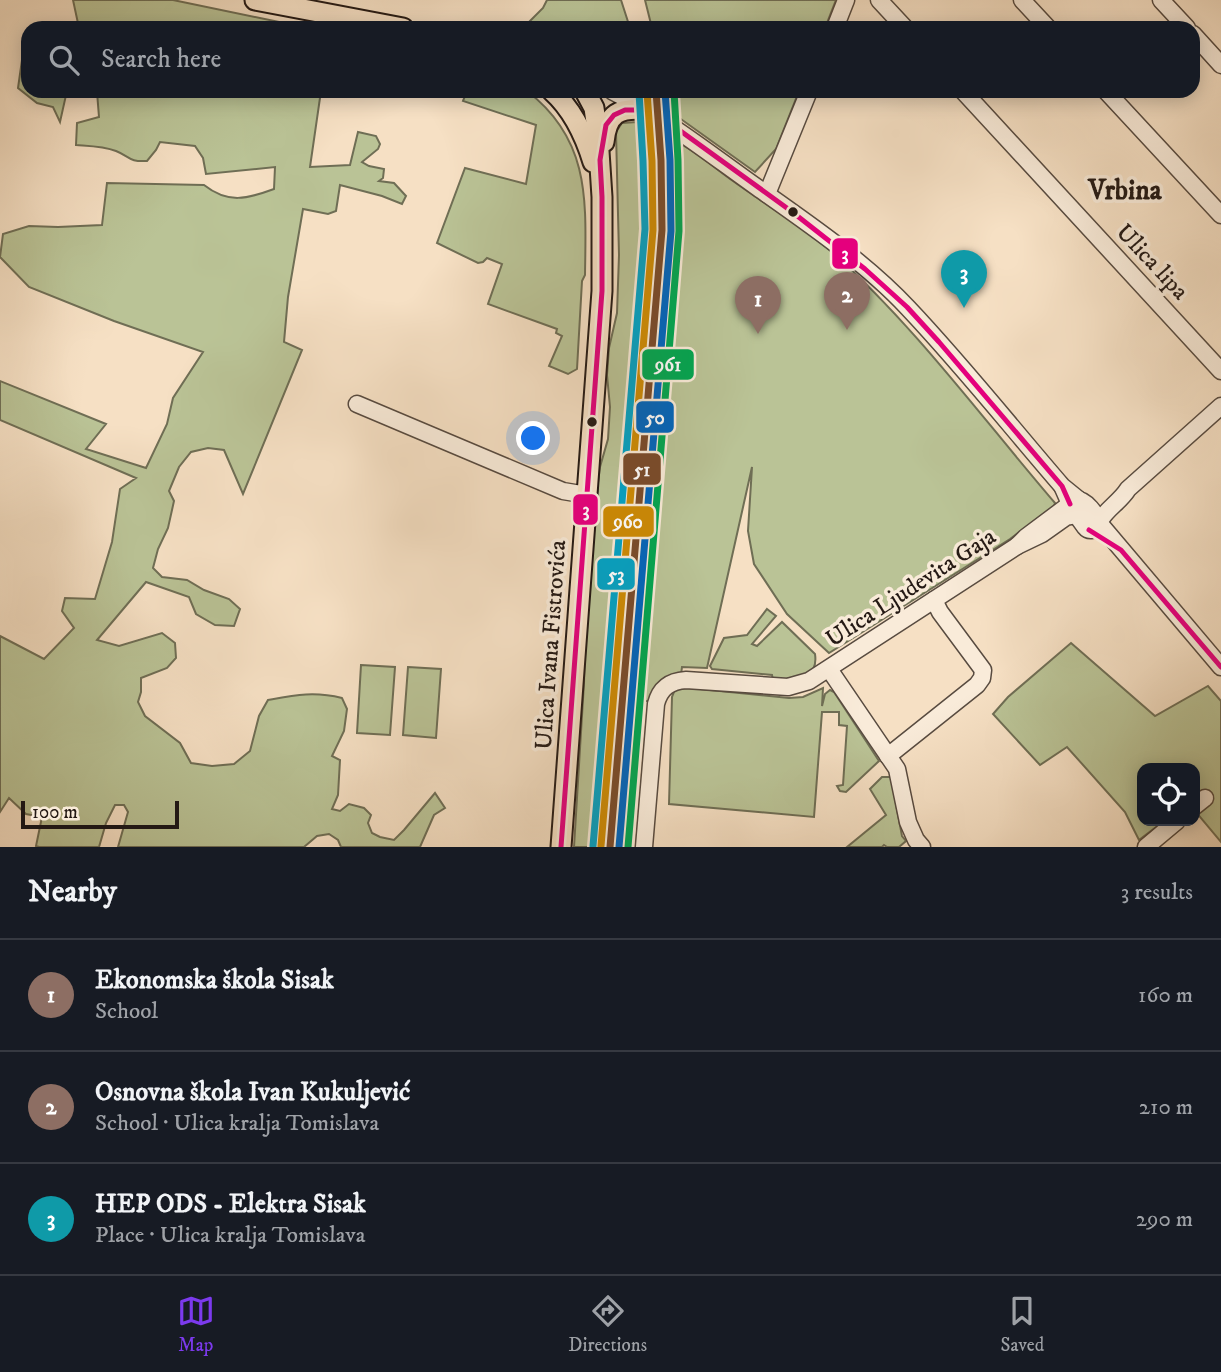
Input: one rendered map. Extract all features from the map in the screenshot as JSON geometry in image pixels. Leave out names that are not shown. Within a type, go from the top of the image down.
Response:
[{"type":"main road","points":[[255,0],[366,21]]},
{"type":"main road","points":[[558,98],[571,113],[585,139],[602,197]]},
{"type":"main road","points":[[589,98],[596,116],[602,197]]},
{"type":"main road","points":[[600,160],[609,120],[625,110],[647,110]]},
{"type":"main road","name":"Ulica Ivana Fistrovića","points":[[561,847],[602,292],[602,197]]},
{"type":"street","points":[[838,21],[846,0]]},
{"type":"street","points":[[879,0],[898,21]]},
{"type":"street","points":[[1022,0],[1042,21]]},
{"type":"street","points":[[1161,0],[1180,21]]},
{"type":"street","points":[[1200,42],[1221,65]]},
{"type":"street","points":[[625,98],[675,128],[766,194],[865,269],[907,307],[1221,667]]},
{"type":"street","points":[[766,194],[806,98]]},
{"type":"street","name":"Ulica lipa","points":[[969,98],[1221,371]]},
{"type":"street","points":[[1112,98],[1221,215]]},
{"type":"street","points":[[357,404],[563,491],[587,495]]},
{"type":"street","name":"Ulica Ljudevita Gaja","points":[[644,847],[656,704],[660,692],[666,686],[686,680],[788,687],[809,681],[1017,546],[1034,531],[1087,515],[1128,489],[1221,406]]},
{"type":"street","points":[[888,756],[977,685],[983,674],[983,670],[934,600]]},
{"type":"street","points":[[829,669],[897,769],[908,822],[915,840],[922,847]]},
{"type":"street","points":[[1146,847],[1171,826]]},
{"type":"green space","points":[[73,0],[173,0],[274,21],[78,21]]},
{"type":"green space","points":[[547,0],[621,0],[628,21],[530,21]]},
{"type":"green space","points":[[645,0],[836,0],[828,21],[650,21]]},
{"type":"green space","points":[[21,67],[21,90],[18,88]]},
{"type":"green space","points":[[31,98],[65,98],[60,122],[53,107],[37,103]]},
{"type":"green space","points":[[97,98],[320,98],[310,167],[350,165],[358,132],[376,136],[380,144],[378,149],[362,162],[384,169],[383,178],[379,181],[394,183],[406,196],[402,204],[340,185],[336,211],[328,214],[303,209],[288,297],[284,342],[302,350],[243,494],[224,450],[208,448],[191,452],[179,467],[169,491],[174,501],[168,528],[153,568],[162,577],[187,580],[204,590],[229,599],[240,609],[234,626],[215,625],[196,614],[189,597],[146,582],[97,640],[119,646],[162,633],[175,643],[176,658],[167,668],[141,678],[138,702],[145,716],[180,743],[191,763],[212,766],[234,764],[250,751],[259,716],[268,700],[313,694],[342,698],[347,709],[344,731],[332,756],[340,760],[338,795],[332,809],[340,811],[349,804],[364,808],[371,815],[368,823],[372,833],[394,840],[435,793],[445,808],[434,815],[420,847],[341,847],[338,840],[329,834],[317,836],[304,847],[118,847],[128,812],[124,805],[115,805],[99,847],[39,847],[36,846],[42,817],[26,814],[9,798],[0,812],[0,636],[44,659],[74,628],[62,611],[65,598],[95,599],[112,542],[120,489],[136,478],[0,420],[0,381],[106,424],[86,449],[146,468],[167,424],[173,398],[203,352],[114,321],[29,287],[0,257],[3,234],[29,226],[102,225],[107,183],[204,185],[221,195],[238,198],[274,189],[275,167],[206,174],[203,158],[195,146],[160,142],[147,161],[141,161],[106,148],[76,145],[77,123],[99,117]]},
{"type":"green space","points":[[464,98],[535,98],[563,130],[574,152],[584,198],[585,275],[582,281],[577,369],[568,374],[549,366],[562,336],[556,333],[557,329],[488,304],[502,264],[487,258],[478,263],[437,243],[465,168],[526,184],[536,125],[463,101]]},
{"type":"green space","points":[[662,98],[796,98],[776,149],[755,172],[664,107]]},
{"type":"green space","points":[[637,122],[656,130],[653,231],[603,847],[574,847],[585,641],[598,483],[608,439],[609,348],[617,313],[619,255],[616,132],[622,123]]},
{"type":"green space","points":[[661,136],[678,142],[698,155],[832,252],[920,342],[1055,503],[1010,539],[829,653],[787,614],[754,564],[748,531],[752,467],[707,668],[682,667],[681,675],[651,701],[644,701],[629,847],[614,847],[657,325],[662,312],[659,307],[666,178]]},
{"type":"green space","points":[[767,609],[776,616],[752,644],[757,646],[782,622],[815,654],[813,670],[796,679],[773,681],[772,675],[712,669],[710,666],[724,638],[747,635]]},
{"type":"green space","points":[[1071,643],[1155,716],[1208,686],[1221,701],[1221,842],[1200,817],[1200,763],[1137,763],[1137,826],[1157,826],[1139,840],[1125,812],[1067,747],[1040,765],[993,714],[1008,697]]},
{"type":"green space","points":[[361,665],[395,667],[390,735],[357,733]]},
{"type":"green space","points":[[408,667],[441,669],[436,738],[403,735]]},
{"type":"green space","points":[[823,688],[822,706],[825,694],[830,690],[834,692],[879,761],[846,792],[840,791],[837,786],[843,785],[847,726],[839,725],[839,712],[822,712],[814,817],[669,804],[672,697],[678,689],[789,698],[803,697]]},
{"type":"green space","points":[[882,777],[891,777],[902,836],[906,841],[899,847],[847,847],[886,815],[870,789]]},
{"type":"transit line","name":"53","points":[[593,846],[645,229],[639,98]]},
{"type":"transit line","name":"960","points":[[601,846],[653,230],[647,98]]},
{"type":"transit line","name":"51","points":[[610,847],[662,230],[657,98]]},
{"type":"transit line","name":"50","points":[[619,847],[671,231],[666,98]]},
{"type":"transit line","name":"961","points":[[628,847],[679,231],[674,98]]},
{"type":"transit line","name":"3","points":[[561,847],[602,291],[600,160],[606,125],[614,115],[625,110],[647,110],[675,127],[791,211],[865,269],[907,307],[939,342],[1062,486],[1070,504]]},
{"type":"transit line","name":"3","points":[[1089,530],[1121,550],[1221,667]]},
{"type":"place","name":"HEP ODS - Elektra Sisak","points":[[964,308]]},
{"type":"place","name":"Osnovna škola Ivan Kukuljević","points":[[847,330]]},
{"type":"place","name":"Ekonomska škola Sisak","points":[[758,334]]},
{"type":"district","name":"Vrbina","points":[[1125,190]]}]
